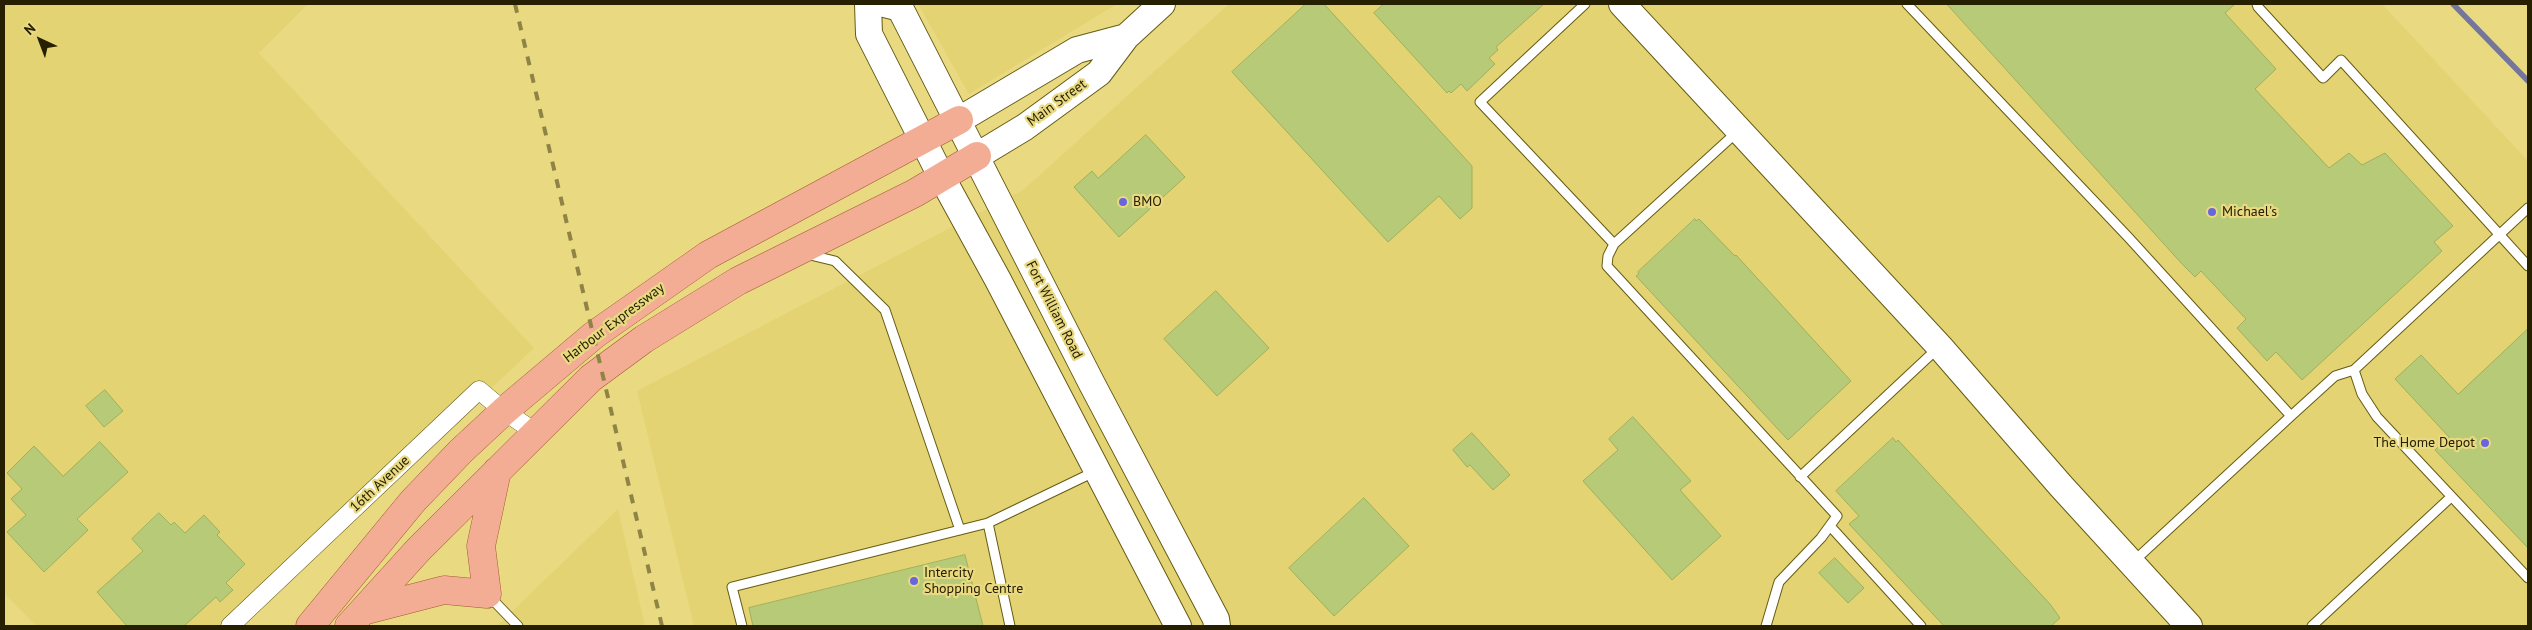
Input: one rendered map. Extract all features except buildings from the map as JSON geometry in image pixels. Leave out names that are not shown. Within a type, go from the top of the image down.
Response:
[{"type":"main road","points":[[868,4],[869,34],[941,176],[998,280],[1178,626]]},
{"type":"main road","name":"Fort William Road","points":[[884,4],[900,8],[959,120],[1092,384],[1216,619],[1217,626]]},
{"type":"main road","name":"Main Street","points":[[977,156],[1025,127],[1099,73],[1126,37],[1162,4]]},
{"type":"main road","points":[[1622,4],[1940,347],[2189,626]]},
{"type":"main road","name":"Main Street","points":[[959,120],[1077,50],[1126,37]]},
{"type":"main road","name":"Harbour Expressway","points":[[310,626],[413,501],[504,411],[594,335],[708,255],[959,120]]},
{"type":"main road","points":[[356,619],[419,549],[591,378],[644,339],[738,282],[915,193],[977,156]]},
{"type":"main road","points":[[356,619],[444,590],[487,594],[480,546],[497,471]]},
{"type":"street","name":"16th Avenue","points":[[230,626],[479,390],[504,411],[535,432]]},
{"type":"lane","points":[[1585,4],[1480,102],[1614,244]]},
{"type":"lane","points":[[1906,4],[2129,238],[2291,416]]},
{"type":"lane","points":[[2257,4],[2323,78],[2341,60],[2528,266]]},
{"type":"lane","points":[[1739,130],[1614,244],[1608,256],[1607,266],[1836,516],[1830,526],[1779,582],[1766,626]]},
{"type":"lane","points":[[2132,564],[2336,376],[2354,370],[2528,208]]},
{"type":"lane","points":[[798,252],[835,261],[885,310],[960,530]]},
{"type":"lane","points":[[1800,477],[1940,347]]},
{"type":"lane","points":[[2354,370],[2362,394],[2377,417],[2528,578]]},
{"type":"lane","points":[[742,626],[732,587],[988,523],[1097,471]]},
{"type":"lane","points":[[2312,626],[2451,497]]},
{"type":"lane","points":[[988,523],[1010,626]]},
{"type":"lane","points":[[1830,526],[1921,626]]},
{"type":"lane","points":[[487,594],[518,626]]},
{"type":"shaded area","points":[[4,4],[308,4],[259,53],[534,348],[240,626],[36,626],[4,593]]},
{"type":"shaded area","points":[[918,4],[1117,4],[969,94]]},
{"type":"shaded area","points":[[1229,4],[2382,4],[2528,161],[2528,626],[694,626],[637,391],[1023,190]]},
{"type":"shaded area","points":[[618,509],[645,626],[497,626]]},
{"type":"waterway","points":[[2453,4],[2528,81]]},
{"type":"railway","points":[[515,4],[662,626]]},
{"type":"place","name":"BMO","points":[[1123,202]]},
{"type":"place","name":"Michael's","points":[[2212,212]]},
{"type":"place","name":"The Home Depot","points":[[2485,443]]},
{"type":"place","name":"Intercity Shopping Centre","points":[[914,581]]}]
